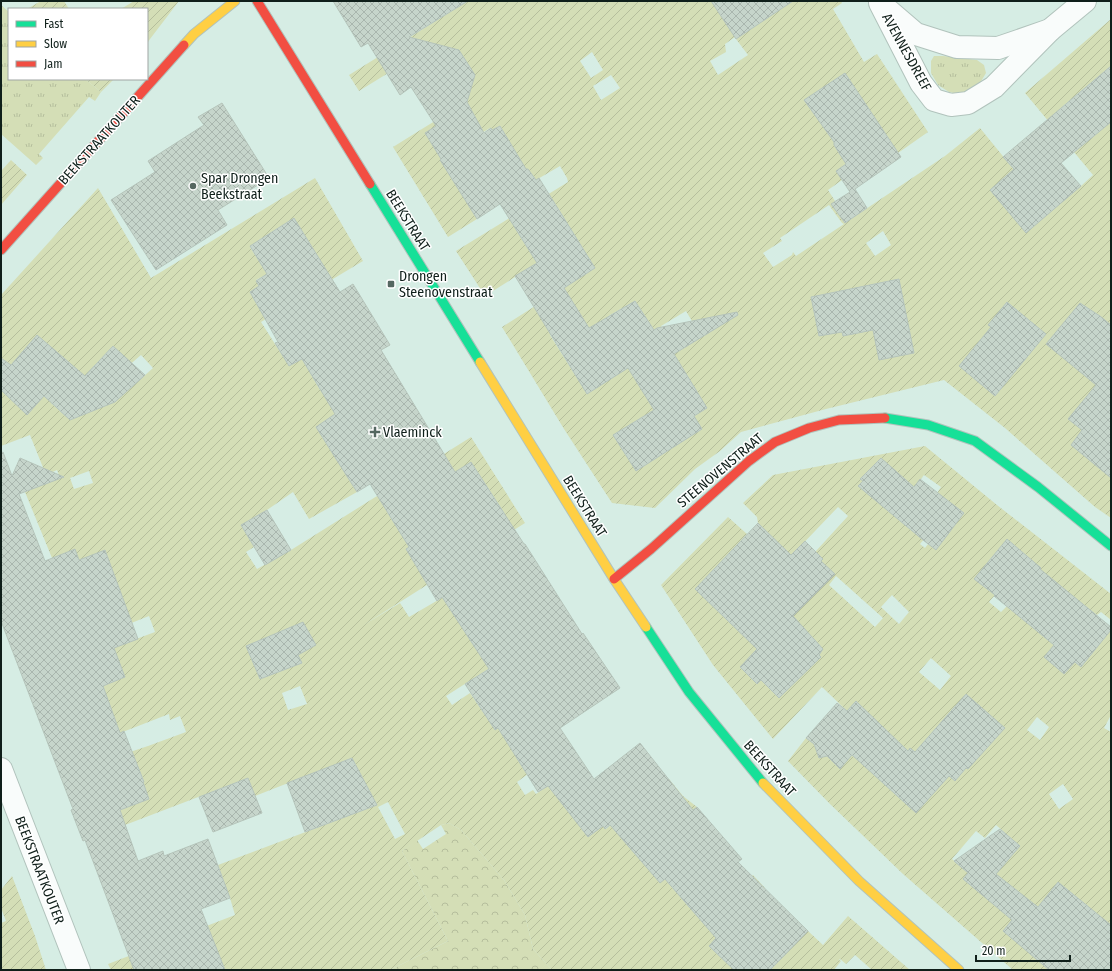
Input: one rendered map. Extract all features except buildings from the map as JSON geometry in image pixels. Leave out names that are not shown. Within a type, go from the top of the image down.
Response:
[{"type":"street","name":"BEEKSTRAATKOUTER","points":[[1,250],[194,34],[235,1]]},
{"type":"street","name":"BEEKSTRAAT","points":[[257,1],[614,579],[689,692],[758,778],[859,881],[959,970]]},
{"type":"street","name":"AVENNESDREEF","points":[[880,2],[921,83],[934,100],[951,105],[968,103],[994,87],[1050,30],[1085,1]]},
{"type":"street","name":"AVENNESDREEF","points":[[880,2],[916,34],[957,47],[998,48],[1050,30]]},
{"type":"street","name":"STEENOVENSTRAAT","points":[[614,579],[749,461],[775,442],[808,428],[839,420],[884,418],[928,425],[976,441],[1038,487],[1111,546]]},
{"type":"street","name":"BEEKSTRAATKOUTER","points":[[1,769],[79,970]]},
{"type":"green space","points":[[41,1],[64,1],[68,8],[29,8]]},
{"type":"green space","points":[[134,1],[179,1],[148,42],[148,8],[123,8]]},
{"type":"green space","points":[[468,1],[717,1],[735,37],[725,44],[726,52],[710,61],[718,75],[748,55],[736,39],[793,1],[841,1],[842,3],[833,9],[864,62],[877,54],[928,132],[898,153],[845,73],[804,100],[834,142],[834,145],[846,164],[836,171],[842,180],[828,190],[835,201],[832,204],[845,223],[945,156],[980,128],[1015,171],[990,190],[1026,232],[1093,175],[1025,93],[1111,19],[1111,66],[1063,106],[1090,139],[1111,122],[1111,325],[1080,303],[1071,315],[1111,352],[1111,518],[1095,507],[1005,428],[944,380],[741,432],[720,451],[695,469],[655,508],[612,503],[564,429],[502,327],[595,268],[558,208],[518,233],[537,263],[485,296],[456,251],[568,182],[560,166],[536,180],[528,169],[517,171],[516,153],[500,126],[492,130],[490,128],[440,159],[477,219],[448,237],[393,147],[467,101],[465,97],[470,91],[475,75],[459,50],[432,46],[359,91],[349,75]],"holes":[[[592,52],[603,70],[591,78],[580,61]],[[611,75],[620,88],[601,100],[593,86]],[[829,205],[844,224],[796,256],[793,252],[792,255],[773,267],[763,253],[782,241],[780,238]],[[883,231],[891,245],[875,256],[866,243]],[[899,279],[914,353],[873,330],[843,336],[842,332],[819,336],[811,297]],[[635,301],[655,332],[640,360],[587,394],[550,335],[581,316],[591,332],[610,315]],[[1007,302],[1046,334],[995,396],[959,366],[991,327],[988,325]],[[686,311],[696,328],[708,333],[677,352],[661,326]],[[685,372],[707,408],[694,416],[702,429],[636,471],[613,435],[654,410]]]},
{"type":"green space","points":[[1,5],[8,11],[8,80],[86,80],[101,92],[95,101],[89,97],[39,154],[43,158],[36,165],[1,134]]},
{"type":"green space","points":[[934,56],[977,60],[984,65],[986,73],[980,83],[970,91],[958,94],[949,92],[938,85],[931,73],[931,61]]},
{"type":"green space","points":[[86,80],[113,80],[101,92]]},
{"type":"green space","points":[[11,160],[27,175],[1,205],[1,171]]},
{"type":"green space","points":[[315,178],[363,261],[261,322],[289,366],[302,359],[320,390],[347,374],[362,397],[316,427],[357,492],[309,519],[293,492],[267,510],[241,525],[254,547],[246,552],[257,569],[291,550],[471,437],[525,523],[362,626],[400,603],[409,617],[445,596],[475,648],[493,666],[446,696],[452,705],[470,693],[495,730],[538,702],[550,735],[516,757],[528,774],[517,782],[525,795],[533,790],[536,794],[559,778],[566,808],[588,837],[603,826],[606,829],[669,779],[683,796],[697,807],[643,853],[688,906],[702,920],[753,875],[765,888],[709,946],[734,970],[552,970],[533,949],[525,915],[504,880],[461,830],[449,823],[441,825],[402,851],[448,941],[390,970],[111,970],[108,964],[235,915],[218,865],[377,805],[352,758],[255,796],[248,778],[125,825],[120,810],[149,799],[143,782],[144,781],[130,752],[186,732],[180,716],[170,720],[169,714],[115,735],[111,708],[103,686],[125,677],[112,648],[155,632],[149,616],[106,633],[75,550],[52,558],[25,492],[60,478],[57,470],[46,475],[30,435],[1,446],[1,390],[27,414],[52,387],[51,403],[70,420],[117,401],[108,385],[129,361],[113,346],[73,388],[72,365],[37,335],[11,365],[9,364],[1,373],[1,295],[98,188],[151,278]],"holes":[[[294,218],[320,260],[265,294],[269,302],[259,308],[250,292],[259,286],[256,280],[267,274],[250,247],[259,242],[259,240]],[[141,355],[153,368],[131,388],[119,374]],[[471,462],[505,514],[421,565],[416,565],[406,549],[409,547],[387,512],[411,496],[414,499]],[[89,471],[93,483],[74,489],[70,478]],[[285,630],[302,663],[260,679],[246,646]],[[300,686],[307,704],[288,710],[282,693]],[[388,802],[405,834],[395,839],[378,807]]]},
{"type":"green space","points":[[925,446],[997,505],[1111,594],[1111,620],[1101,612],[1097,615],[1070,594],[1039,633],[1081,667],[1111,630],[1111,715],[1104,728],[1111,732],[1111,942],[1089,970],[1013,970],[903,874],[830,804],[788,761],[806,738],[814,744],[819,758],[827,756],[840,768],[880,725],[856,701],[847,711],[822,687],[773,739],[713,665],[661,585],[728,517],[747,534],[695,589],[724,617],[789,554],[758,523],[757,517],[743,503],[773,475]],"holes":[[[881,458],[894,470],[861,479]],[[924,475],[941,487],[937,493],[964,513],[936,549],[928,544],[925,548],[920,544],[926,537],[911,530],[893,515]],[[838,507],[848,516],[805,563],[794,553]],[[1007,539],[1041,568],[1010,607],[1008,605],[1001,612],[989,602],[995,595],[974,579]],[[836,576],[883,618],[875,627],[829,585]],[[892,595],[909,612],[899,624],[881,607]],[[770,636],[811,636],[823,649],[819,655],[821,657],[779,698],[761,680],[757,683],[740,667]],[[931,658],[951,676],[940,690],[919,672]],[[955,706],[993,740],[968,769],[966,768],[955,781],[949,776],[916,812],[881,781],[910,748],[915,752]],[[1037,717],[1049,727],[1040,740],[1027,730]],[[1063,784],[1073,799],[1059,809],[1049,794]],[[996,825],[1020,846],[980,893],[963,879],[968,873],[952,859],[976,831],[985,838]],[[1058,882],[1088,906],[1044,965],[1003,931],[1028,900],[1038,907]]]},
{"type":"green space","points":[[449,823],[461,830],[504,880],[525,915],[533,949],[552,970],[390,970],[448,941],[402,851],[417,840],[423,849],[446,834],[441,825]]},
{"type":"green space","points":[[12,876],[35,936],[46,970],[1,970],[1,923],[6,921],[1,908],[1,890]]},
{"type":"green space","points":[[848,916],[910,970],[872,970],[855,955],[846,964],[840,959],[839,960],[841,961],[834,970],[770,970],[808,931],[823,945]]},
{"type":"traffic: fast","points":[[370,184],[480,362]]},
{"type":"traffic: fast","points":[[885,418],[928,425],[975,441],[1038,487],[1111,546]]},
{"type":"traffic: fast","points":[[646,627],[689,692],[763,783]]},
{"type":"traffic: slow","points":[[184,45],[194,34],[235,1]]},
{"type":"traffic: slow","points":[[480,362],[614,579],[646,627]]},
{"type":"traffic: slow","points":[[763,783],[859,881],[959,970]]},
{"type":"traffic: jam","points":[[257,1],[370,184]]},
{"type":"traffic: jam","points":[[1,250],[184,45]]},
{"type":"traffic: jam","points":[[614,579],[651,549],[749,461],[775,442],[809,428],[839,420],[885,418]]},
{"type":"place","name":"Spar Drongen Beekstraat","points":[[193,186]]},
{"type":"place","name":"Drongen Steenovenstraat","points":[[391,284]]},
{"type":"place","name":"Vlaeminck","points":[[375,432]]}]
